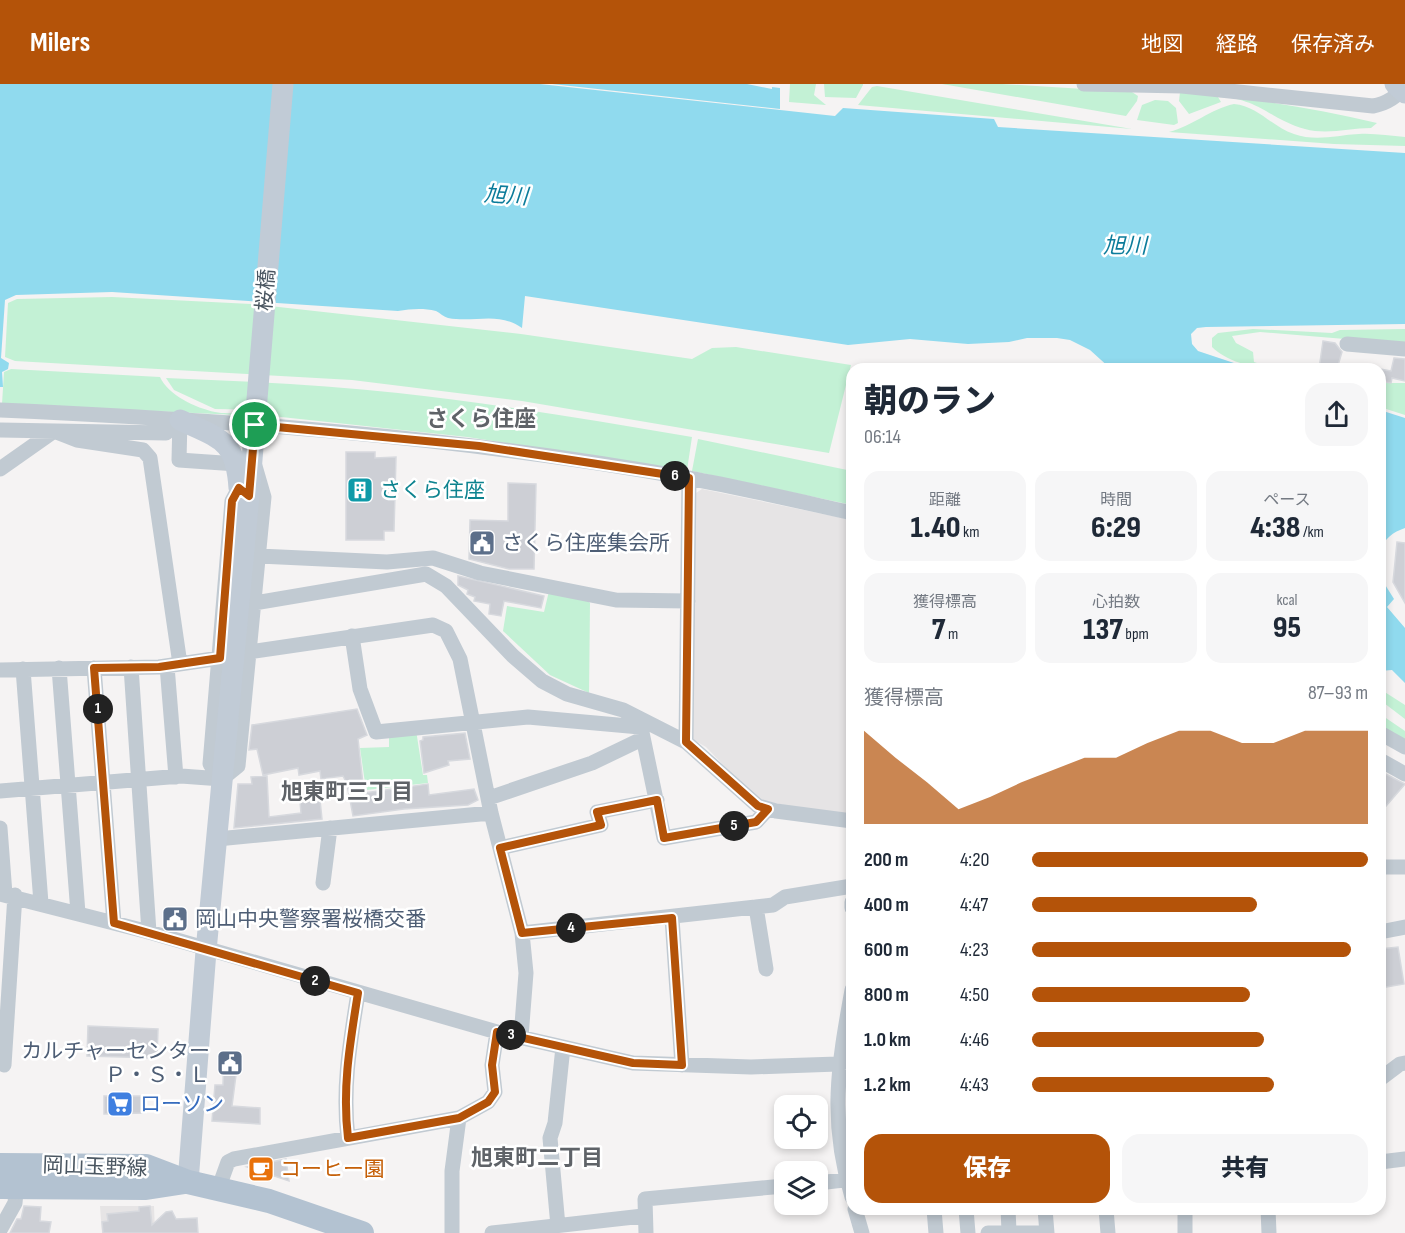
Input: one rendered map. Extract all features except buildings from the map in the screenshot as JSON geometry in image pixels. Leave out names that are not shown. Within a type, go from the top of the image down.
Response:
[{"type":"main road","name":"岡山玉野線","points":[[9,1176],[146,1188],[188,1182],[219,1187],[269,1201],[336,1229],[362,1233]]},
{"type":"street","name":"桜橋","points":[[188,1182],[222,780],[245,461],[255,416],[283,84]]},
{"type":"street","points":[[1084,84],[1182,86],[1373,106],[1383,104],[1402,88]]},
{"type":"street","points":[[1347,344],[1405,349]]},
{"type":"street","points":[[0,410],[180,420],[255,416],[479,446],[689,478],[846,512]]},
{"type":"street","points":[[0,430],[166,433],[180,420]]},
{"type":"street","points":[[0,790],[176,777],[222,780],[238,766],[264,498],[245,461],[221,441],[180,420]]},
{"type":"street","points":[[180,420],[179,460],[245,461]]},
{"type":"street","points":[[0,469],[54,431]]},
{"type":"street","points":[[54,431],[77,440],[143,450],[150,458],[173,665],[176,777]]},
{"type":"street","points":[[686,742],[689,478]]},
{"type":"street","points":[[222,780],[210,764],[232,501],[244,492]]},
{"type":"street","points":[[259,556],[387,562],[433,558],[480,573],[616,600],[688,601]]},
{"type":"street","points":[[254,603],[426,574],[446,586],[513,656],[542,681],[567,694],[622,710],[640,728],[664,838],[756,822],[768,809]]},
{"type":"street","points":[[249,652],[433,625],[446,631],[460,659],[490,806],[522,933],[526,973],[521,1037]]},
{"type":"street","points":[[352,636],[360,689],[376,732],[528,717],[640,728],[686,742],[758,806],[846,820]]},
{"type":"street","points":[[0,670],[173,665],[220,658]]},
{"type":"street","points":[[131,667],[149,932]]},
{"type":"street","points":[[59,668],[78,913]]},
{"type":"street","points":[[94,668],[114,923]]},
{"type":"street","points":[[22,669],[41,903]]},
{"type":"street","points":[[217,839],[330,828],[490,806],[592,763],[640,728]]},
{"type":"street","points":[[1386,736],[1405,747]]},
{"type":"street","points":[[1386,763],[1405,774]]},
{"type":"street","points":[[500,848],[601,825],[597,812],[657,800]]},
{"type":"street","points":[[0,828],[6,894],[4,1065]]},
{"type":"street","points":[[324,883],[330,828]]},
{"type":"street","points":[[1386,867],[1405,867]]},
{"type":"street","points":[[522,933],[773,905],[785,897],[846,887]]},
{"type":"street","points":[[6,894],[149,932],[206,951],[497,1032],[633,1063],[682,1065],[845,1062],[838,1130],[846,1166]]},
{"type":"street","points":[[756,907],[766,969]]},
{"type":"street","points":[[672,918],[682,1065]]},
{"type":"street","points":[[1386,931],[1405,927]]},
{"type":"street","points":[[348,1138],[344,1107],[346,1064],[358,993]]},
{"type":"street","points":[[219,1187],[228,1162],[234,1159],[459,1118],[488,1102],[495,1092],[492,1065],[497,1032]]},
{"type":"street","points":[[558,1226],[550,1138],[555,1123],[563,1047]]},
{"type":"street","points":[[1386,1074],[1405,1063]]},
{"type":"street","points":[[452,1233],[452,1171],[459,1118]]},
{"type":"street","points":[[1386,1161],[1405,1159]]},
{"type":"street","points":[[0,1230],[15,1203],[9,1176]]},
{"type":"street","points":[[828,1182],[846,1179]]},
{"type":"street","points":[[646,1233],[645,1199],[774,1187]]},
{"type":"street","points":[[857,1215],[862,1233]]},
{"type":"street","points":[[934,1215],[936,1233]]},
{"type":"street","points":[[966,1215],[968,1233]]},
{"type":"street","points":[[1008,1215],[1009,1231]]},
{"type":"street","points":[[1046,1215],[1047,1233]]},
{"type":"street","points":[[1106,1215],[1108,1233]]},
{"type":"street","points":[[1185,1215],[1185,1233]]},
{"type":"street","points":[[1268,1215],[1269,1233]]},
{"type":"street","points":[[492,1233],[644,1216]]},
{"type":"street","points":[[988,1233],[1009,1231],[1040,1233]]},
{"type":"shaded area","points":[[702,489],[846,519],[846,815],[824,814],[756,799],[706,747],[692,739],[696,493]]},
{"type":"shaded area","points":[[100,1206],[154,1206],[155,1233],[102,1233]]},
{"type":"green space","points":[[790,84],[816,84],[814,95],[826,105],[789,102]]},
{"type":"green space","points":[[824,84],[863,85],[856,98],[825,97]]},
{"type":"green space","points":[[942,84],[1002,84],[1132,92],[1138,96],[1126,116]]},
{"type":"green space","points":[[872,87],[1132,129],[858,105]]},
{"type":"green space","points":[[1180,92],[1279,104],[1377,123],[1371,128],[1313,131],[1293,125],[1244,101],[1218,97],[1221,102],[1189,114],[1179,101]]},
{"type":"green space","points":[[1155,100],[1168,101],[1176,108],[1178,123],[1174,125],[1137,120],[1142,105]]},
{"type":"green space","points":[[1234,104],[1258,113],[1286,131],[1310,138],[1359,134],[1382,135],[1405,137],[1405,146],[1334,144],[1169,132]]},
{"type":"green space","points":[[112,297],[251,304],[521,334],[692,359],[712,348],[736,347],[846,364],[846,385],[829,453],[522,401],[352,380],[15,361],[5,357],[8,303],[17,299]]},
{"type":"green space","points":[[1253,329],[1332,333],[1340,330],[1405,329],[1405,344],[1260,332],[1232,336],[1236,343],[1253,352],[1254,362],[1257,363],[1241,363],[1212,347],[1212,338],[1218,333]]},
{"type":"green space","points":[[11,369],[160,377],[169,390],[191,404],[215,412],[237,415],[2,404],[4,372]]},
{"type":"green space","points":[[166,378],[398,393],[472,402],[692,437],[687,470],[467,437],[272,416],[268,410],[215,409],[174,390]]},
{"type":"green space","points":[[1386,383],[1405,383],[1405,415],[1386,409]]},
{"type":"green space","points":[[698,439],[846,470],[846,504],[692,471]]},
{"type":"green space","points":[[549,591],[586,598],[590,603],[589,693],[550,675],[503,631],[507,606],[544,612]]},
{"type":"green space","points":[[1386,693],[1405,705],[1405,719],[1386,705]]},
{"type":"green space","points":[[1386,718],[1405,731],[1405,741],[1386,730]]},
{"type":"green space","points":[[416,730],[423,775],[427,775],[428,783],[366,790],[360,748],[389,747],[389,734]]},
{"type":"water","name":"旭川","points":[[0,84],[540,84],[835,116],[843,108],[994,119],[998,127],[1405,153],[1405,324],[1206,327],[1197,328],[1191,334],[1192,344],[1198,351],[1234,363],[1104,363],[1090,350],[1070,340],[1057,338],[1027,338],[1009,342],[968,344],[910,339],[848,345],[525,296],[522,328],[504,320],[448,318],[436,311],[426,309],[398,311],[112,292],[16,295],[5,300],[1,358],[9,363],[8,369],[2,372],[3,387],[0,387]]},
{"type":"water","points":[[552,84],[747,84],[772,89],[772,87],[780,88],[780,109]]},
{"type":"water","points":[[1386,412],[1405,418],[1405,528],[1386,541]]},
{"type":"water","points":[[1386,586],[1394,599],[1387,607],[1405,628],[1405,683],[1392,670],[1386,670]]},
{"type":"place","name":"さくら住座","points":[[360,490]]},
{"type":"place","name":"さくら住座集会所","points":[[482,543]]},
{"type":"place","name":"岡山中央警察署桜橋交番","points":[[175,919]]},
{"type":"place","name":"カルチャーセンター Ｐ・Ｓ・Ｌ","points":[[230,1063]]},
{"type":"place","name":"ローソン","points":[[120,1104]]},
{"type":"place","name":"コーヒー園","points":[[261,1169]]},
{"type":"district","name":"さくら住座","points":[[481,419]]},
{"type":"district","name":"旭東町三丁目","points":[[347,792]]},
{"type":"district","name":"旭東町二丁目","points":[[537,1158]]},
{"type":"route","points":[[255,425],[479,446],[689,478],[686,742],[758,806],[768,809],[756,822],[664,838],[657,800],[597,812],[601,825],[500,848],[522,933],[672,918],[682,1065],[633,1063],[497,1032],[492,1065],[495,1092],[488,1102],[459,1118],[376,1131],[348,1138],[344,1107],[346,1064],[358,993],[114,923],[94,668],[159,667],[220,658],[232,501],[239,488],[249,496],[255,425]]}]
